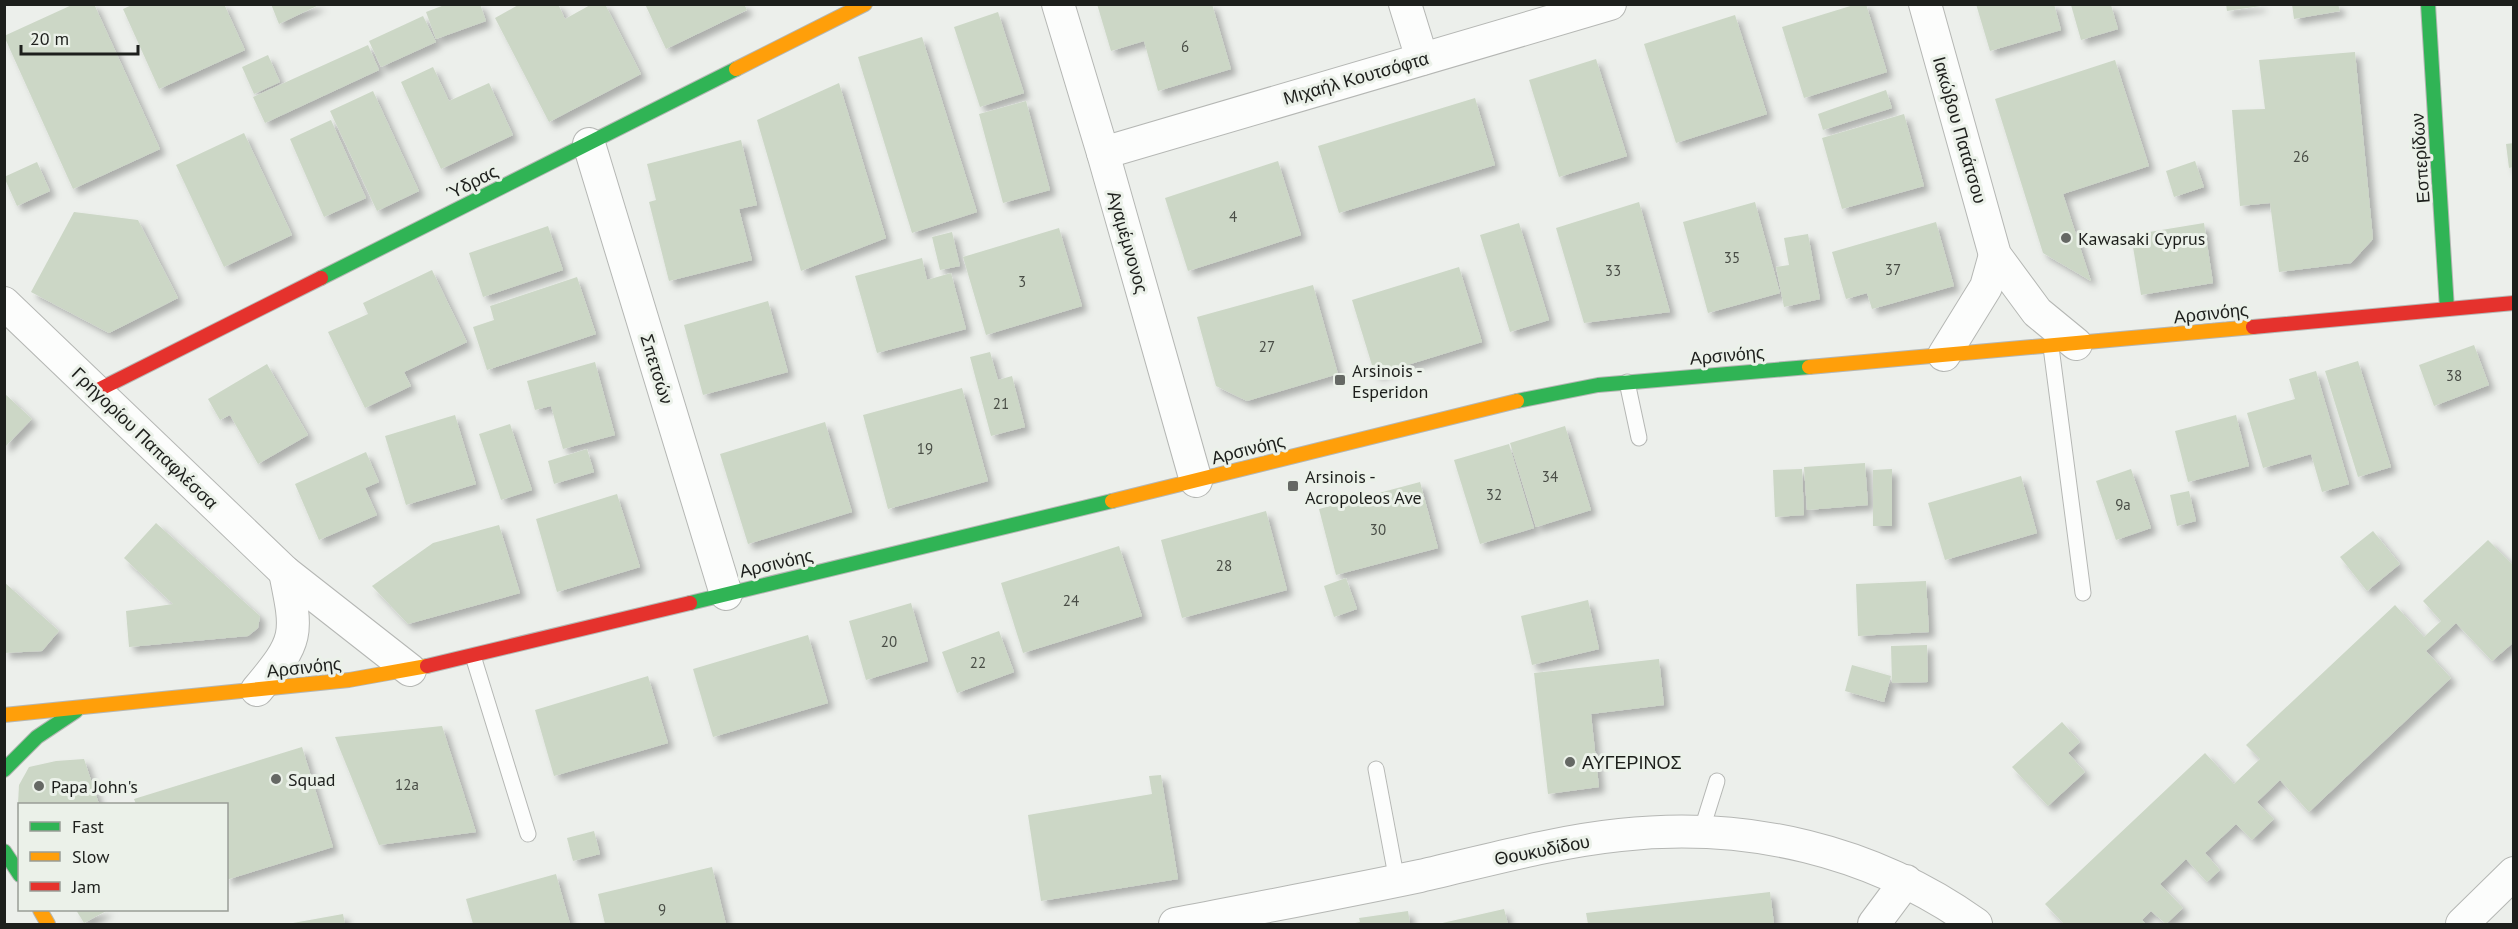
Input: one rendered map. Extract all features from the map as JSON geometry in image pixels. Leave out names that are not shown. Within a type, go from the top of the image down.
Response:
[{"type":"main road","name":"Ύδρας","points":[[96,391],[865,4]]},
{"type":"main road","name":"Εσπερίδων","points":[[2428,4],[2447,309]]},
{"type":"main road","name":"Αρσινόης","points":[[4,715],[349,681],[410,670],[1196,481],[1512,402],[1627,382],[2063,346],[2514,303]]},
{"type":"main road","points":[[4,770],[40,734],[82,707]]},
{"type":"main road","points":[[4,851],[18,872]]},
{"type":"street","name":"Αγαμέμνονος","points":[[1058,4],[1103,153],[1196,481]]},
{"type":"street","points":[[1405,4],[1422,59]]},
{"type":"street","name":"Μιχαήλ Κουτσόφτα","points":[[1103,153],[1610,4]]},
{"type":"street","name":"Ιακώβου Πατάτσου","points":[[1925,4],[1995,255],[2063,346]]},
{"type":"street","name":"Σπετσών","points":[[589,144],[726,594]]},
{"type":"street","points":[[1944,356],[1986,287],[1995,255]]},
{"type":"street","name":"Γρηγορίου Παπαφλέσσα","points":[[4,303],[285,572],[410,670]]},
{"type":"street","points":[[257,690],[282,660],[291,642],[294,623],[285,572]]},
{"type":"street","name":"Θουκυδίδου","points":[[1175,924],[1618,835],[1677,830],[1762,836],[1831,851],[1906,881],[1944,902],[1976,924]]},
{"type":"street","points":[[2462,924],[2514,873]]},
{"type":"street","points":[[1874,924],[1906,881]]},
{"type":"lane","points":[[2063,346],[2082,593]]},
{"type":"lane","points":[[1627,382],[1640,438]]},
{"type":"lane","points":[[473,656],[528,834]]},
{"type":"lane","points":[[1376,769],[1397,880]]},
{"type":"lane","points":[[1701,832],[1717,781]]},
{"type":"building","points":[[74,4],[94,4],[160,149],[73,189],[4,36]]},
{"type":"building","points":[[134,4],[224,4],[245,50],[159,89],[123,9]]},
{"type":"building","points":[[271,4],[321,4],[279,24]]},
{"type":"building","points":[[447,4],[480,4],[486,21],[436,39],[426,12]]},
{"type":"building","points":[[520,4],[558,4],[565,19],[592,4],[605,4],[641,74],[549,122],[495,18]]},
{"type":"building","points":[[645,4],[744,4],[747,10],[666,49]]},
{"type":"building","points":[[1097,4],[1212,4],[1231,69],[1158,91],[1144,41],[1111,51]]},
{"type":"building","points":[[1857,4],[1866,4],[1887,72],[1804,98],[1782,27]]},
{"type":"building","points":[[1976,4],[2054,4],[2061,30],[1990,51]]},
{"type":"building","points":[[2226,4],[2261,4],[2261,6],[2227,11]]},
{"type":"building","points":[[2292,4],[2338,4],[2340,11],[2294,19]]},
{"type":"building","points":[[2071,5],[2111,5],[2118,29],[2081,40]]},
{"type":"building","points":[[998,12],[1024,93],[980,107],[954,27]]},
{"type":"building","points":[[1735,15],[1767,114],[1676,143],[1644,44]]},
{"type":"building","points":[[423,16],[436,42],[381,67],[369,41]]},
{"type":"building","points":[[922,37],[977,212],[912,233],[858,57]]},
{"type":"building","points":[[368,45],[379,70],[265,123],[253,97]]},
{"type":"building","points":[[2355,52],[2373,239],[2351,263],[2279,272],[2270,203],[2240,206],[2232,110],[2265,109],[2259,60]]},
{"type":"building","points":[[268,55],[280,82],[254,94],[242,67]]},
{"type":"building","points":[[1596,59],[1627,156],[1559,177],[1529,80]]},
{"type":"building","points":[[2115,60],[2149,166],[2063,194],[2091,281],[2043,253],[1995,99]]},
{"type":"building","points":[[433,67],[449,101],[489,83],[513,135],[441,169],[401,82]]},
{"type":"building","points":[[839,83],[886,238],[801,271],[757,120]]},
{"type":"building","points":[[1886,90],[1892,108],[1823,130],[1818,114]]},
{"type":"building","points":[[373,91],[419,191],[377,211],[330,111]]},
{"type":"building","points":[[1475,98],[1495,165],[1339,213],[1318,146]]},
{"type":"building","points":[[1026,101],[1050,190],[1003,203],[979,114]]},
{"type":"building","points":[[1904,114],[1924,186],[1842,209],[1822,138]]},
{"type":"building","points":[[331,120],[366,198],[324,217],[290,139]]},
{"type":"building","points":[[244,133],[292,235],[224,267],[176,165]]},
{"type":"building","points":[[741,140],[757,205],[739,209],[752,260],[669,281],[649,202],[656,200],[647,164]]},
{"type":"building","points":[[2514,143],[2514,167],[2509,168],[2506,144]]},
{"type":"building","points":[[1278,161],[1301,235],[1188,271],[1165,198]]},
{"type":"building","points":[[2195,161],[2204,187],[2174,197],[2166,171]]},
{"type":"building","points":[[37,162],[50,191],[17,206],[4,177]]},
{"type":"building","points":[[1639,202],[1670,312],[1584,323],[1556,228]]},
{"type":"building","points":[[1755,202],[1780,293],[1708,313],[1683,222]]},
{"type":"building","points":[[74,212],[138,220],[178,298],[109,333],[31,292]]},
{"type":"building","points":[[1936,222],[1954,286],[1872,309],[1867,293],[1846,299],[1832,252]]},
{"type":"building","points":[[1519,223],[1549,320],[1510,332],[1480,235]]},
{"type":"building","points":[[2204,223],[2213,283],[2141,295],[2131,235]]},
{"type":"building","points":[[548,226],[563,270],[483,297],[469,253]]},
{"type":"building","points":[[1059,228],[1082,306],[986,335],[963,257]]},
{"type":"building","points":[[952,232],[960,266],[940,270],[932,237]]},
{"type":"building","points":[[1808,234],[1820,299],[1784,307],[1776,267],[1789,265],[1784,238]]},
{"type":"building","points":[[922,258],[927,280],[951,273],[966,329],[877,353],[855,276]]},
{"type":"building","points":[[1459,267],[1482,342],[1375,375],[1352,300]]},
{"type":"building","points":[[432,270],[467,342],[404,372],[411,386],[365,408],[328,332],[368,314],[363,303]]},
{"type":"building","points":[[577,277],[596,334],[487,370],[473,327],[494,320],[490,306]]},
{"type":"building","points":[[1313,285],[1338,374],[1247,401],[1216,386],[1197,317]]},
{"type":"building","points":[[768,301],[788,372],[703,395],[684,325]]},
{"type":"building","points":[[2474,345],[2489,385],[2434,406],[2419,365]]},
{"type":"building","points":[[990,352],[998,380],[1012,376],[1025,427],[991,436],[970,357]]},
{"type":"building","points":[[2358,361],[2391,467],[2358,477],[2325,371]]},
{"type":"building","points":[[595,362],[615,435],[563,449],[551,406],[535,410],[527,381]]},
{"type":"building","points":[[267,364],[308,435],[258,464],[230,415],[220,420],[208,399]]},
{"type":"building","points":[[2316,371],[2349,484],[2322,492],[2311,454],[2263,468],[2247,413],[2295,399],[2289,379]]},
{"type":"building","points":[[962,388],[988,481],[888,509],[863,415]]},
{"type":"building","points":[[4,393],[32,419],[4,448]]},
{"type":"building","points":[[455,415],[476,484],[406,505],[385,436]]},
{"type":"building","points":[[2236,415],[2249,466],[2188,482],[2175,431]]},
{"type":"building","points":[[825,422],[852,512],[748,544],[720,454]]},
{"type":"building","points":[[510,424],[532,490],[501,500],[479,434]]},
{"type":"building","points":[[1565,426],[1591,510],[1536,527],[1510,443]]},
{"type":"building","points":[[1509,444],[1534,528],[1480,544],[1454,460]]},
{"type":"building","points":[[587,449],[594,472],[554,484],[548,461]]},
{"type":"building","points":[[366,452],[379,482],[365,488],[377,515],[319,540],[295,484]]},
{"type":"building","points":[[1865,463],[1868,505],[1807,510],[1804,467]]},
{"type":"building","points":[[1802,469],[1804,515],[1775,517],[1773,470]]},
{"type":"building","points":[[1892,469],[1892,526],[1873,526],[1873,470]]},
{"type":"building","points":[[2131,469],[2151,528],[2116,540],[2096,481]]},
{"type":"building","points":[[2021,476],[2037,533],[1945,560],[1928,503]]},
{"type":"building","points":[[1420,482],[1438,548],[1336,575],[1319,509]]},
{"type":"building","points":[[2189,491],[2196,521],[2177,526],[2170,495]]},
{"type":"building","points":[[617,494],[640,567],[557,592],[536,519]]},
{"type":"building","points":[[1266,511],[1287,590],[1182,618],[1161,540]]},
{"type":"building","points":[[156,523],[260,616],[258,628],[248,636],[129,647],[126,611],[173,604],[124,558]]},
{"type":"building","points":[[499,525],[520,593],[408,624],[372,586],[433,543]]},
{"type":"building","points":[[2373,531],[2400,564],[2367,591],[2340,557]]},
{"type":"building","points":[[2488,540],[2514,566],[2514,642],[2492,661],[2456,623],[2426,651],[2451,678],[2309,812],[2280,780],[2257,802],[2274,819],[2252,840],[2236,824],[2205,853],[2220,870],[2207,882],[2186,859],[2160,884],[2183,908],[2166,924],[2151,911],[2142,920],[2146,924],[2064,924],[2045,904],[2205,753],[2234,784],[2260,759],[2246,745],[2395,605],[2424,637],[2441,621],[2423,601]]},
{"type":"building","points":[[1119,546],[1142,616],[1023,653],[1001,583]]},
{"type":"building","points":[[1346,578],[1357,609],[1334,617],[1324,586]]},
{"type":"building","points":[[1926,581],[1929,632],[1858,636],[1856,584]]},
{"type":"building","points":[[4,582],[59,631],[42,651],[4,653]]},
{"type":"building","points":[[1588,600],[1599,649],[1532,665],[1521,616]]},
{"type":"building","points":[[911,603],[928,661],[866,680],[849,621]]},
{"type":"building","points":[[999,631],[1014,672],[957,693],[942,652]]},
{"type":"building","points":[[808,635],[828,703],[713,737],[693,669]]},
{"type":"building","points":[[1927,645],[1928,682],[1892,683],[1891,646]]},
{"type":"building","points":[[1659,659],[1664,705],[1591,714],[1599,787],[1548,794],[1534,673]]},
{"type":"building","points":[[1852,665],[1891,676],[1884,702],[1845,691]]},
{"type":"building","points":[[648,676],[668,743],[554,776],[535,710]]},
{"type":"building","points":[[2062,722],[2080,742],[2068,753],[2085,772],[2048,806],[2012,767]]},
{"type":"building","points":[[442,726],[476,832],[379,845],[335,737]]},
{"type":"building","points":[[302,747],[333,847],[228,879],[228,803],[136,803],[134,799]]},
{"type":"building","points":[[84,759],[99,803],[18,803],[19,785],[29,767],[56,761]]},
{"type":"building","points":[[1161,775],[1178,879],[1041,901],[1028,815],[1152,794],[1149,776]]},
{"type":"building","points":[[594,831],[600,854],[573,861],[567,838]]},
{"type":"building","points":[[712,867],[726,924],[605,924],[598,894]]},
{"type":"building","points":[[556,874],[570,924],[473,924],[466,899]]},
{"type":"building","points":[[1770,892],[1774,924],[1588,924],[1586,913]]},
{"type":"building","points":[[1504,909],[1508,924],[1438,924]]},
{"type":"building","points":[[77,911],[106,911],[84,923]]},
{"type":"building","points":[[1408,911],[1410,924],[1350,924],[1360,922],[1359,918]]},
{"type":"building","points":[[343,914],[345,924],[293,923]]},
{"type":"traffic: fast","points":[[2428,4],[2447,309]]},
{"type":"traffic: fast","points":[[321,278],[736,69]]},
{"type":"traffic: fast","points":[[1517,401],[1598,385],[1809,367]]},
{"type":"traffic: fast","points":[[690,603],[1112,501]]},
{"type":"traffic: fast","points":[[4,770],[37,737],[76,711]]},
{"type":"traffic: fast","points":[[4,851],[18,872]]},
{"type":"traffic: slow","points":[[736,69],[865,4]]},
{"type":"traffic: slow","points":[[1809,367],[2253,327]]},
{"type":"traffic: slow","points":[[1112,501],[1517,401]]},
{"type":"traffic: slow","points":[[4,715],[349,680],[427,666]]},
{"type":"traffic: slow","points":[[41,911],[48,924]]},
{"type":"traffic: jam","points":[[96,391],[321,278]]},
{"type":"traffic: jam","points":[[2253,327],[2514,303]]},
{"type":"traffic: jam","points":[[427,666],[690,603]]},
{"type":"place","name":"Kawasaki Cyprus","points":[[2066,238]]},
{"type":"place","name":"Arsinois - Esperidon","points":[[1340,380]]},
{"type":"place","name":"Arsinois - Acropoleos Ave","points":[[1293,486]]},
{"type":"place","name":"ΑΥΓΕΡΙΝΟΣ","points":[[1570,762]]},
{"type":"place","name":"Squad","points":[[276,779]]},
{"type":"place","name":"Papa John's","points":[[39,786]]}]
